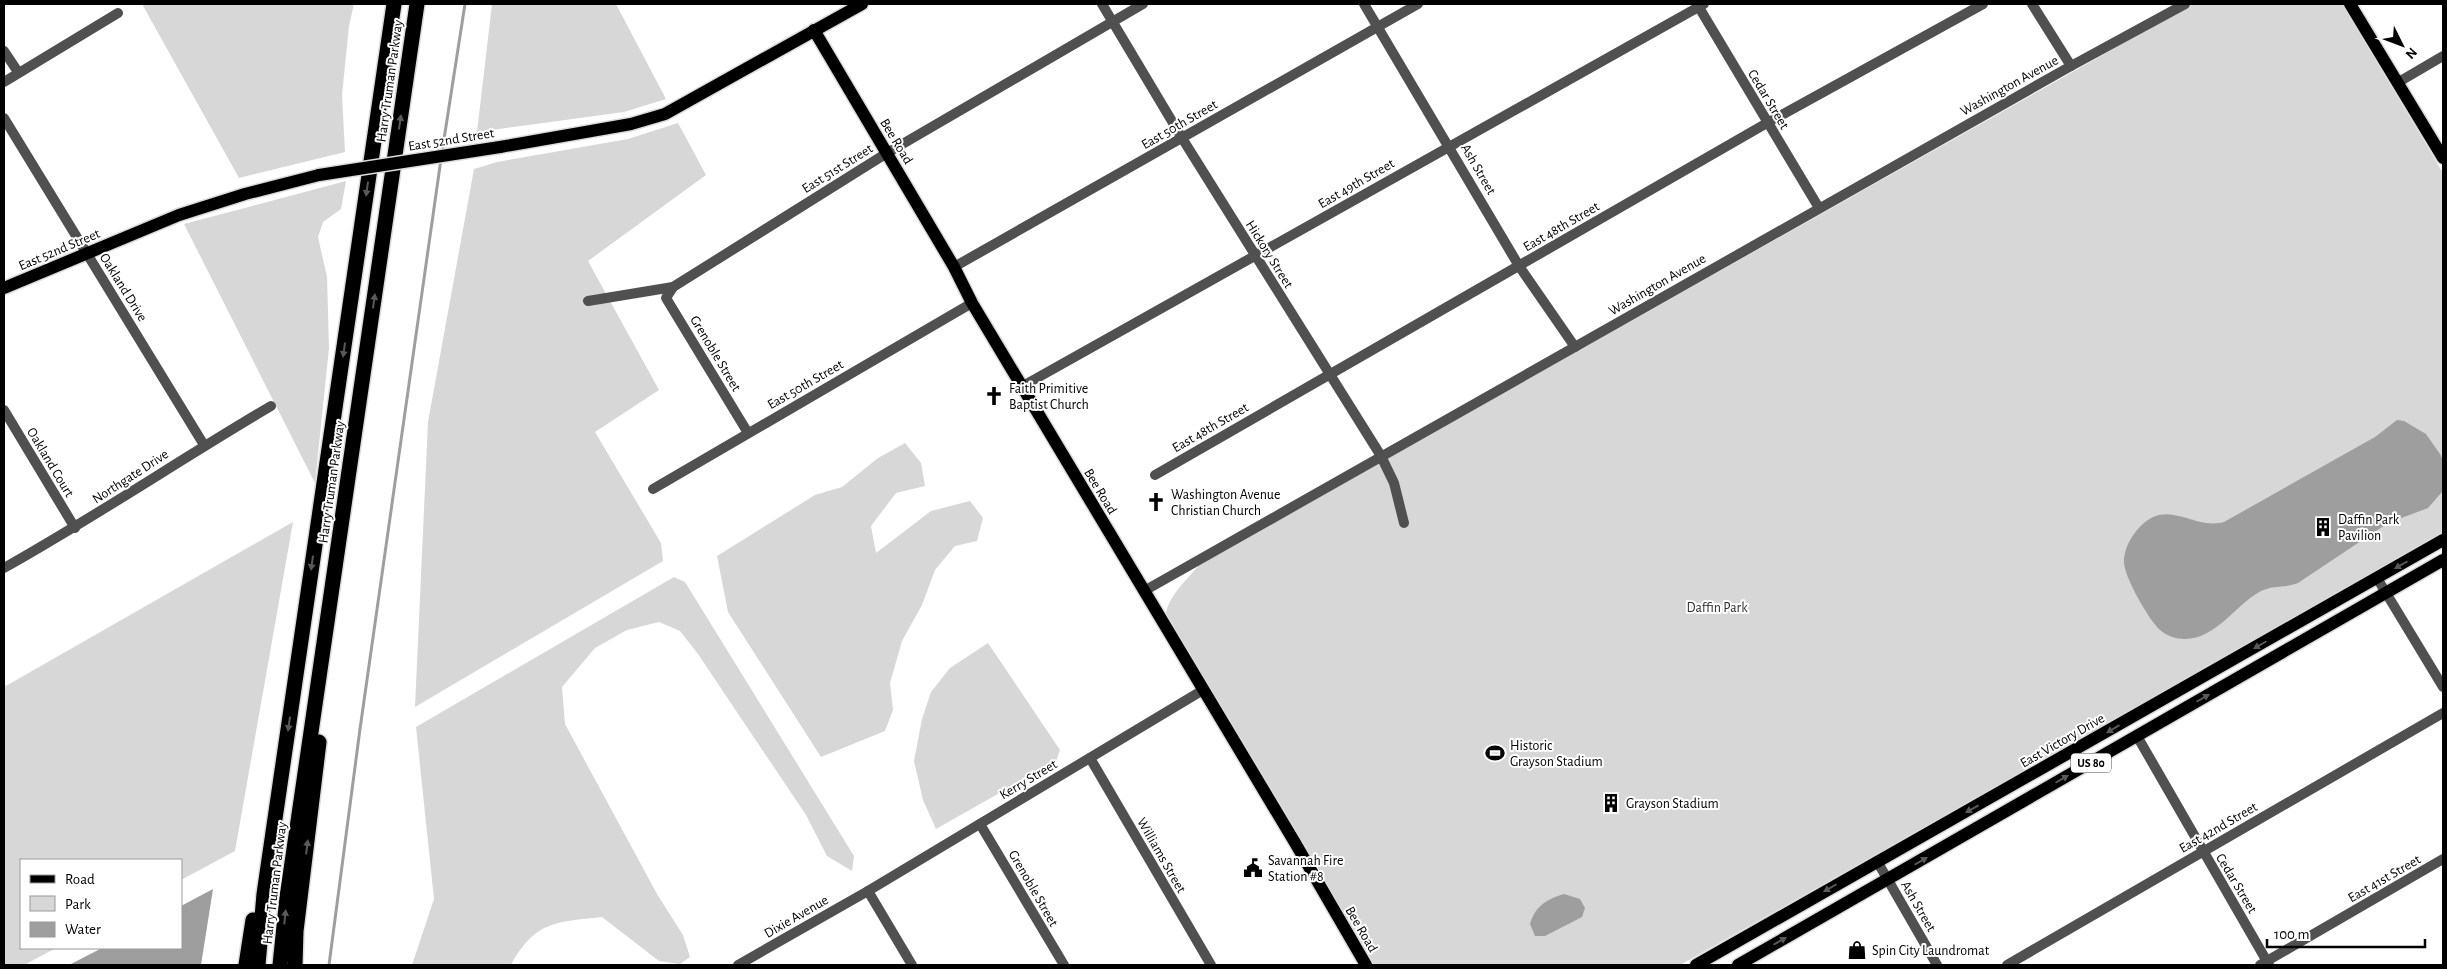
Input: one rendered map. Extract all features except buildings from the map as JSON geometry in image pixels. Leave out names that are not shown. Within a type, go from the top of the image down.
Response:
[{"type":"highway","name":"Harry Truman Parkway","points":[[258,965],[264,894],[393,4]]},
{"type":"highway","name":"Harry Truman Parkway","points":[[280,965],[287,897],[417,4]]},
{"type":"highway","points":[[295,965],[296,931],[356,418]]},
{"type":"highway","points":[[246,965],[249,941],[276,814]]},
{"type":"main road","name":"East 52nd Street","points":[[4,288],[179,215],[245,194],[319,176],[631,124],[665,114],[862,4]]},
{"type":"main road","points":[[2350,4],[2443,158]]},
{"type":"main road","name":"Bee Road","points":[[814,30],[954,267],[972,303],[1366,965]]},
{"type":"main road","name":"East Victory Drive","points":[[1696,965],[2443,540]]},
{"type":"main road","name":"US 80","points":[[1738,965],[2443,560]]},
{"type":"main road","points":[[2137,736],[2137,725],[2153,712],[2155,704]]},
{"type":"street","name":"Hickory Street","points":[[1102,4],[1182,138],[1381,456],[1394,483],[1404,523]]},
{"type":"street","name":"East 51st Street","points":[[588,301],[672,287],[887,153],[1143,4]]},
{"type":"street","name":"Ash Street","points":[[1364,4],[1450,146],[1519,266],[1574,347]]},
{"type":"street","name":"East 50th Street","points":[[954,267],[1418,4]]},
{"type":"street","name":"East 48th Street","points":[[1155,475],[1767,123],[1983,4]]},
{"type":"street","points":[[2032,4],[2071,66]]},
{"type":"street","name":"Washington Avenue","points":[[1144,591],[1819,208],[2185,4]]},
{"type":"street","name":"Cedar Street","points":[[1700,5],[1767,123],[1819,208]]},
{"type":"street","name":"East 49th Street","points":[[1022,387],[1700,5]]},
{"type":"street","points":[[4,82],[118,13]]},
{"type":"street","points":[[4,51],[18,72]]},
{"type":"street","points":[[2396,83],[2443,56]]},
{"type":"street","name":"Oakland Drive","points":[[4,118],[204,445]]},
{"type":"street","name":"Grenoble Street","points":[[672,287],[666,298],[748,434]]},
{"type":"street","name":"East 50th Street","points":[[653,490],[972,303]]},
{"type":"street","name":"Northgate Drive","points":[[4,568],[75,528],[204,445],[270,406]]},
{"type":"street","name":"Oakland Court","points":[[4,410],[75,528]]},
{"type":"street","points":[[2377,578],[2443,687]]},
{"type":"street","name":"Kerry Street","points":[[868,891],[1203,690]]},
{"type":"street","name":"East 42nd Street","points":[[2007,965],[2443,713]]},
{"type":"street","name":"Cedar Street","points":[[2137,736],[2265,964]]},
{"type":"street","name":"Williams Street","points":[[1090,758],[1211,965]]},
{"type":"street","name":"Grenoble Street","points":[[980,824],[1064,965]]},
{"type":"street","name":"East 41st Street","points":[[2265,964],[2443,859]]},
{"type":"street","name":"Ash Street","points":[[1877,861],[1937,965]]},
{"type":"street","points":[[868,891],[912,965]]},
{"type":"street","name":"Dixie Avenue","points":[[738,965],[868,891]]},
{"type":"green space","points":[[142,4],[354,4],[349,26],[342,95],[345,152],[239,178]]},
{"type":"green space","points":[[492,4],[616,4],[666,99],[624,112],[477,132]]},
{"type":"green space","name":"Daffin Park","points":[[2193,4],[2342,4],[2443,173],[2443,534],[1680,965],[1372,965],[1166,613],[1175,593],[1184,582],[1199,565]]},
{"type":"green space","points":[[678,123],[706,175],[588,261],[659,390],[595,432],[661,543],[663,561],[415,707],[428,422],[474,169],[497,162],[628,139]]},
{"type":"green space","points":[[346,181],[341,209],[323,222],[318,237],[327,277],[329,348],[315,483],[184,224]]},
{"type":"green space","points":[[905,443],[921,463],[925,486],[896,493],[871,526],[876,553],[931,511],[970,501],[983,518],[977,541],[955,546],[935,570],[922,605],[902,641],[890,683],[893,710],[885,731],[821,757],[728,612],[717,556],[815,495],[842,487],[878,458]]},
{"type":"green space","points":[[293,522],[235,851],[182,879],[182,859],[20,859],[20,949],[54,949],[24,965],[4,965],[4,687]]},
{"type":"green space","points":[[674,577],[685,582],[854,856],[852,871],[827,856],[806,815],[698,654],[680,631],[659,622],[627,630],[595,648],[562,687],[565,724],[657,894],[683,935],[690,957],[680,964],[659,961],[602,917],[572,920],[548,926],[529,940],[511,965],[412,965],[434,899],[416,727]]},
{"type":"green space","points":[[988,643],[1060,750],[1056,761],[936,829],[923,800],[914,761],[922,719],[931,692],[950,668]]},
{"type":"water","points":[[2397,420],[2404,421],[2426,434],[2443,460],[2442,492],[2428,508],[2388,523],[2298,583],[2261,591],[2206,633],[2185,639],[2178,638],[2166,634],[2155,625],[2128,578],[2124,563],[2124,556],[2129,543],[2137,530],[2147,520],[2162,515],[2170,515],[2205,523],[2224,522],[2375,437]]},
{"type":"water","points":[[213,889],[201,965],[69,965],[100,949],[182,949],[182,905]]},
{"type":"water","points":[[1564,894],[1580,899],[1585,908],[1582,917],[1545,936],[1535,936],[1530,924],[1535,912],[1542,904]]},
{"type":"waterway","points":[[442,152],[465,4]]},
{"type":"waterway","points":[[329,965],[360,729],[441,159]]},
{"type":"place","name":"Faith Primitive Baptist Church","points":[[994,396]]},
{"type":"place","name":"Washington Avenue Christian Church","points":[[1156,502]]},
{"type":"place","name":"Daffin Park Pavilion","points":[[2323,527]]},
{"type":"place","name":"Historic Grayson Stadium","points":[[1495,753]]},
{"type":"place","name":"Grayson Stadium","points":[[1611,803]]},
{"type":"place","name":"Savannah Fire Station #8","points":[[1253,868]]},
{"type":"place","name":"Spin City Laundromat","points":[[1857,950]]}]
